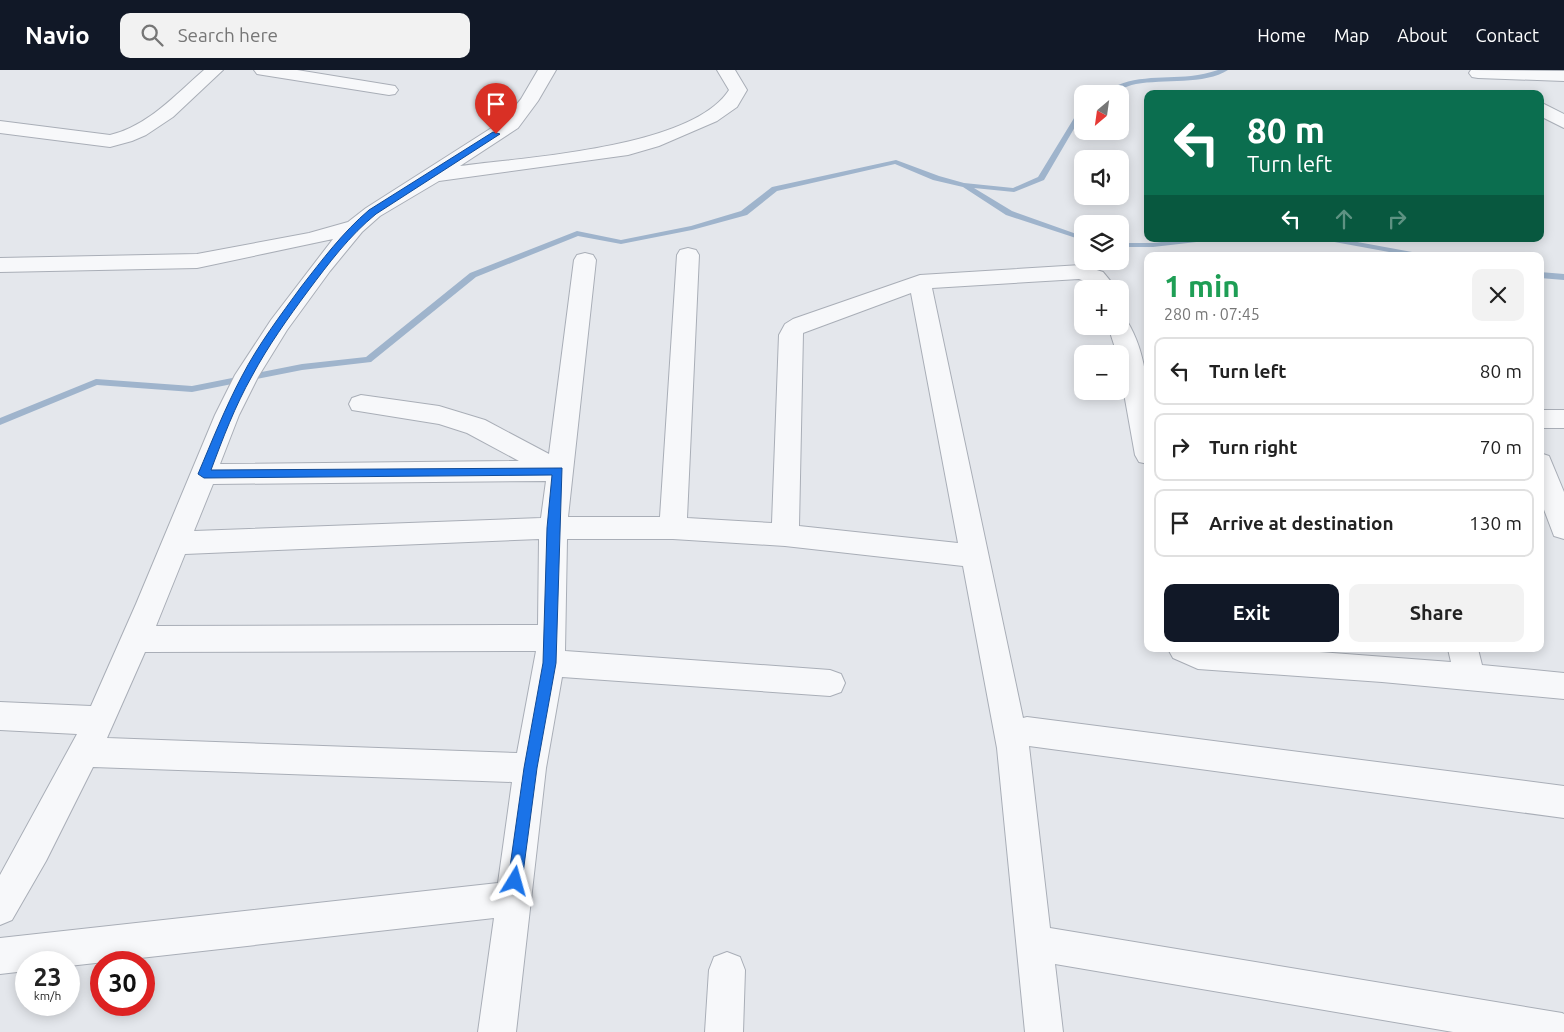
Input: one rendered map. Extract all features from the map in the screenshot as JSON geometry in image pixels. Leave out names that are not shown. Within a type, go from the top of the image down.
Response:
[{"type":"street","points":[[0,127],[110,141],[126,139],[145,130],[214,70]]},
{"type":"street","points":[[263,70],[389,90]]},
{"type":"street","points":[[0,908],[10,875],[101,721],[176,543],[227,415],[247,375],[279,325],[322,266],[354,227],[372,212],[431,177],[511,124],[529,101],[547,70]]},
{"type":"street","points":[[431,177],[628,149],[658,140],[680,132],[729,104],[738,90],[726,70]]},
{"type":"street","points":[[1475,71],[1564,76]]},
{"type":"street","points":[[1475,71],[1511,90]]},
{"type":"street","points":[[1544,110],[1564,122]]},
{"type":"street","points":[[0,265],[64,265],[197,260],[310,239],[354,227]]},
{"type":"street","points":[[673,528],[688,255]]},
{"type":"street","points":[[497,1032],[512,899],[530,768],[551,651],[553,528],[558,471],[585,260]]},
{"type":"street","points":[[785,535],[791,335],[794,329],[801,324],[920,282],[1081,272],[1095,277],[1098,280]]},
{"type":"street","points":[[920,282],[1013,748],[1044,1032]]},
{"type":"street","points":[[1126,335],[1138,350],[1144,409]]},
{"type":"street","points":[[361,404],[439,415],[476,426],[558,471]]},
{"type":"street","points":[[1544,419],[1564,419]]},
{"type":"street","points":[[204,474],[558,471]]},
{"type":"street","points":[[1544,475],[1564,528]]},
{"type":"street","points":[[176,543],[553,528],[673,528],[785,535],[974,556]]},
{"type":"street","points":[[134,639],[551,651],[830,683]]},
{"type":"street","points":[[1190,652],[1198,656],[1379,659],[1470,677],[1564,686]]},
{"type":"street","points":[[1464,652],[1470,677]]},
{"type":"street","points":[[0,716],[101,721]]},
{"type":"street","points":[[1013,748],[1016,736],[1027,731],[1564,802]]},
{"type":"street","points":[[84,752],[530,768]]},
{"type":"street","points":[[0,956],[512,899]]},
{"type":"street","points":[[1035,944],[1562,1032]]},
{"type":"street","points":[[724,1032],[727,970]]},
{"type":"waterway","points":[[1124,85],[1147,80],[1179,79],[1208,75],[1225,70]]},
{"type":"waterway","points":[[0,422],[96,382],[192,389],[302,367],[368,360],[473,275],[577,233],[621,242],[692,228],[744,213],[775,189],[896,162],[936,178],[964,185],[1014,190],[1041,178],[1074,123]]},
{"type":"waterway","points":[[967,187],[1009,213],[1074,235]]},
{"type":"waterway","points":[[1129,245],[1179,242]]},
{"type":"waterway","points":[[1346,242],[1401,252]]},
{"type":"waterway","points":[[1544,275],[1564,277]]},
{"type":"route","points":[[496,134],[431,177],[372,212],[354,227],[322,266],[279,325],[247,375],[227,415],[204,474],[558,471],[553,528],[552,638],[530,768],[515,881]]}]
